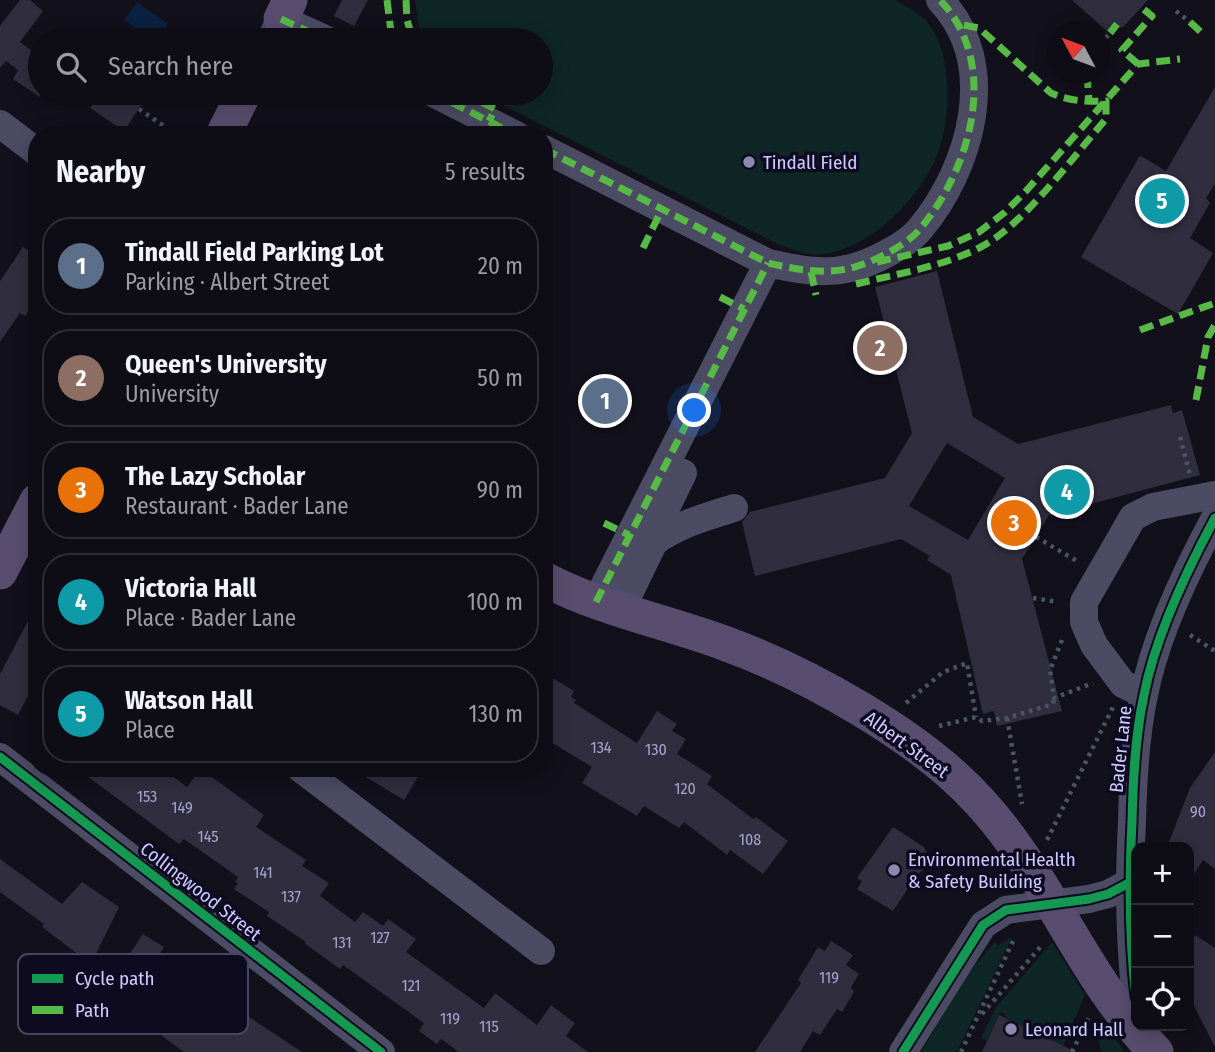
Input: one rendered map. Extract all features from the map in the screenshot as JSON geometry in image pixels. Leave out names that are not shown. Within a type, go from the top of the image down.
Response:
[{"type":"main road","points":[[228,126],[238,105]]},
{"type":"main road","points":[[0,572],[28,518]]},
{"type":"main road","name":"Albert Street","points":[[553,583],[608,606],[724,643],[783,667],[838,696],[905,739],[977,799],[1011,839],[1051,920],[1147,1039]]},
{"type":"street","points":[[553,154],[768,263],[805,272],[851,268],[883,256],[919,231],[944,194],[962,158],[972,118],[974,80],[967,42],[952,12],[940,0]]},
{"type":"street","points":[[280,20],[299,28]]},
{"type":"street","points":[[457,105],[498,126]]},
{"type":"street","points":[[0,124],[28,145]]},
{"type":"street","points":[[608,606],[768,263]]},
{"type":"street","points":[[608,606],[654,542],[663,514],[684,473]]},
{"type":"street","points":[[1144,694],[1123,684],[1094,645],[1084,622],[1084,602],[1133,517],[1153,506],[1215,495]]},
{"type":"street","points":[[654,542],[693,520],[734,508]]},
{"type":"street","name":"Bader Lane","points":[[1134,968],[1129,883],[1133,774],[1144,694],[1162,636],[1196,553],[1215,518]]},
{"type":"street","name":"Collingwood Street","points":[[0,757],[381,1052]]},
{"type":"street","points":[[312,777],[541,951]]},
{"type":"street","points":[[903,1052],[983,925],[1006,909],[1051,920],[1129,883]]},
{"type":"path","points":[[1176,10],[1190,22]]},
{"type":"path","points":[[139,109],[164,126]]},
{"type":"path","points":[[1036,537],[1080,563]]},
{"type":"path","points":[[1033,598],[1063,603]]},
{"type":"path","points":[[897,712],[938,676],[969,662],[976,716],[982,721],[1007,718],[1053,704],[1050,670],[1067,629]]},
{"type":"path","points":[[1190,635],[1215,651]]},
{"type":"path","points":[[1054,698],[1100,680]]},
{"type":"path","points":[[1045,844],[1116,701]]},
{"type":"path","points":[[938,727],[976,716]]},
{"type":"path","points":[[1007,718],[1023,806]]},
{"type":"path","points":[[976,1020],[1051,920]]},
{"type":"path","points":[[961,1052],[1018,930]]},
{"type":"path","points":[[1072,1052],[1094,1007]]},
{"type":"green space","name":"Tindall Field","points":[[415,0],[895,0],[927,22],[940,46],[947,76],[948,97],[942,139],[932,167],[921,184],[909,201],[878,230],[843,249],[824,254],[803,253],[782,246],[553,130],[553,126],[544,126],[503,105],[553,105],[553,28],[419,28]]},
{"type":"green space","points":[[1012,937],[957,1052],[921,1052],[955,995],[984,954],[995,942],[998,946]]},
{"type":"green space","points":[[1052,942],[1085,995],[1063,1046],[1004,1017],[1005,1014],[1000,1012],[987,1041],[981,1038],[996,1007]]},
{"type":"green space","points":[[1098,1022],[1103,1023],[1125,1052],[1101,1052],[1096,1026]]},
{"type":"water","points":[[137,2],[168,24],[165,28],[136,28],[124,20]]},
{"type":"building","points":[[20,0],[30,0],[43,11],[20,42],[28,48],[28,89],[13,79],[18,70],[6,61],[0,68],[0,26]]},
{"type":"building","points":[[342,0],[368,0],[354,26],[334,16]]},
{"type":"building","points":[[1072,0],[1148,0],[1123,27],[1110,30],[1110,21],[1096,21]]},
{"type":"building","points":[[1215,87],[1215,184],[1206,198],[1210,203],[1190,238],[1213,253],[1178,314],[1081,257],[1139,157],[1166,171]]},
{"type":"building","points":[[92,105],[141,105],[127,126],[117,126],[90,108]]},
{"type":"building","points":[[23,247],[28,250],[28,312],[25,316],[20,313],[0,342],[0,281]]},
{"type":"building","points":[[937,271],[973,417],[1018,444],[1171,405],[1173,413],[1182,410],[1200,475],[1049,515],[1022,559],[1062,711],[997,726],[994,711],[983,714],[951,575],[927,560],[930,556],[901,539],[755,576],[742,522],[750,512],[885,478],[912,433],[875,287]],"holes":[[[947,443],[1005,478],[968,540],[909,506]]]},
{"type":"building","points":[[28,621],[28,696],[18,715],[0,705],[0,674]]},
{"type":"building","points":[[553,678],[574,691],[571,697],[576,700],[574,703],[637,743],[657,711],[677,724],[672,731],[686,739],[677,754],[712,776],[707,784],[753,819],[756,817],[788,841],[763,874],[730,850],[727,855],[684,822],[679,828],[644,806],[637,816],[582,783],[592,767],[553,743]]},
{"type":"building","points":[[1215,752],[1215,869],[1203,860],[1194,874],[1194,842],[1169,842],[1190,788]]},
{"type":"building","points":[[88,777],[174,777],[187,787],[195,777],[212,777],[264,815],[256,827],[306,860],[302,866],[329,883],[320,896],[355,922],[363,912],[383,926],[388,919],[416,939],[406,952],[484,1008],[495,993],[537,1025],[551,1005],[575,1023],[566,1036],[588,1052],[459,1052],[441,1039],[437,1044],[419,1031],[424,1023],[343,965],[340,969],[267,916],[269,912],[234,889],[238,877],[184,839],[179,844]]},
{"type":"building","points":[[366,777],[418,777],[404,800]]},
{"type":"building","name":"Environmental Health & Safety Building","points":[[893,827],[924,847],[930,859],[927,867],[917,875],[893,911],[857,889],[862,881],[857,878]]},
{"type":"building","points":[[0,859],[62,904],[82,882],[119,907],[96,954],[78,954],[42,927],[44,924],[0,892]]},
{"type":"building","points":[[143,934],[164,947],[159,954],[130,954]]},
{"type":"building","points":[[1194,934],[1215,948],[1215,1047],[1194,1006]]},
{"type":"building","points":[[831,941],[853,955],[846,965],[859,974],[851,987],[854,992],[842,1012],[837,1009],[820,1035],[813,1031],[800,1052],[755,1052],[801,983],[798,980],[818,947],[825,951]]},
{"type":"building","name":"Leonard Hall","points":[[999,1015],[1076,1052],[982,1052]]},
{"type":"building","points":[[248,1016],[302,1052],[184,1052],[159,1034],[248,1034]]},
{"type":"marked path","points":[[387,0],[390,28]]},
{"type":"marked path","points":[[406,0],[409,28]]},
{"type":"marked path","points":[[553,154],[768,263],[830,271],[869,262],[898,247],[920,229],[938,204],[965,147],[972,116],[974,84],[970,54],[959,26],[940,0]]},
{"type":"marked path","points":[[1138,64],[1122,50],[1152,16],[1141,7]]},
{"type":"marked path","points":[[281,19],[301,28]]},
{"type":"marked path","points":[[1190,22],[1203,34]]},
{"type":"marked path","points":[[856,284],[949,260],[996,238],[1030,208],[1106,119],[1106,101],[1064,98],[1051,93],[979,28],[958,24]]},
{"type":"marked path","points":[[1110,33],[1117,24]]},
{"type":"marked path","points":[[877,262],[948,246],[979,232],[1004,213],[1026,191],[1138,64],[1180,59]]},
{"type":"marked path","points":[[1088,84],[1089,102]]},
{"type":"marked path","points":[[457,105],[498,126]]},
{"type":"marked path","points":[[487,105],[495,109],[489,121]]},
{"type":"marked path","points":[[643,248],[662,209]]},
{"type":"marked path","points":[[596,602],[768,263]]},
{"type":"marked path","points":[[811,272],[816,295]]},
{"type":"marked path","points":[[720,297],[744,309]]},
{"type":"marked path","points":[[1140,330],[1215,303]]},
{"type":"marked path","points":[[1196,400],[1208,337],[1215,325]]},
{"type":"marked path","points":[[604,523],[629,535]]},
{"type":"cycle path","points":[[1134,968],[1130,866],[1134,774],[1141,711],[1149,673],[1164,628],[1183,582],[1215,518]]},
{"type":"cycle path","points":[[0,757],[381,1052]]},
{"type":"cycle path","points":[[903,1052],[983,925],[1006,910],[1089,899],[1108,894],[1129,883]]},
{"type":"place","name":"Tindall Field","points":[[749,162]]},
{"type":"place","name":"Watson Hall","points":[[1162,201]]},
{"type":"place","name":"Queen's University","points":[[880,348]]},
{"type":"place","name":"Tindall Field Parking Lot","points":[[605,401]]},
{"type":"place","name":"Victoria Hall","points":[[1067,492]]},
{"type":"place","name":"The Lazy Scholar","points":[[1014,523]]},
{"type":"place","name":"Environmental Health & Safety Building","points":[[894,870]]},
{"type":"place","name":"Leonard Hall","points":[[1011,1029]]}]
